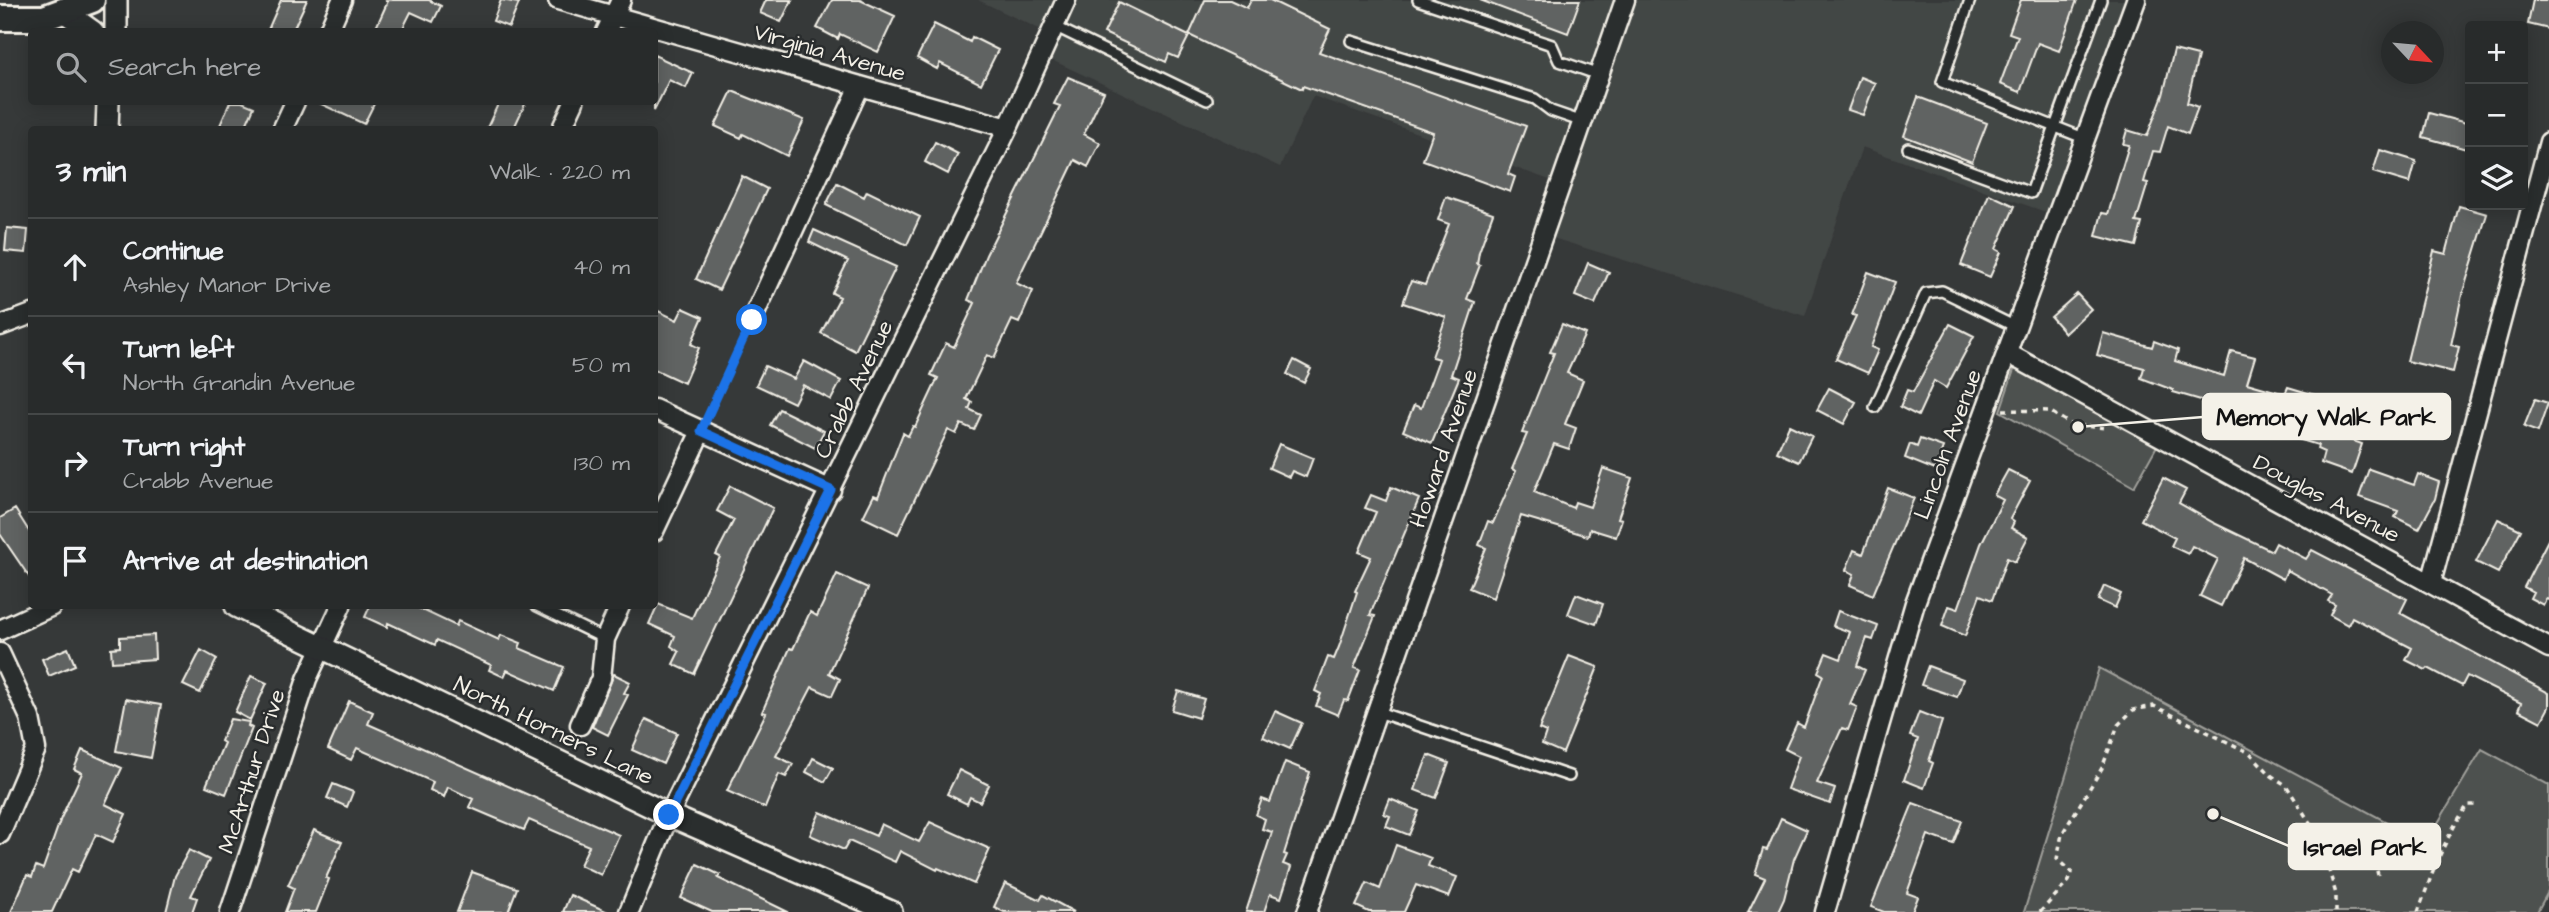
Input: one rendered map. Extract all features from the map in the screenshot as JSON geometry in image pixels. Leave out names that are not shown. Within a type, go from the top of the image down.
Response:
[{"type":"main road","points":[[0,18],[44,18],[67,6],[92,0]]},
{"type":"street","points":[[116,0],[116,28]]},
{"type":"street","points":[[330,28],[342,0]]},
{"type":"street","name":"Virginia Avenue","points":[[558,0],[655,28]]},
{"type":"street","name":"Crabb Avenue","points":[[629,912],[669,815],[1008,128],[1066,0]]},
{"type":"street","name":"Howard Avenue","points":[[1307,912],[1625,0]]},
{"type":"street","name":"Lincoln Avenue","points":[[1825,912],[1915,603],[2136,0]]},
{"type":"street","points":[[67,6],[89,28]]},
{"type":"street","name":"Virginia Avenue","points":[[658,29],[1008,128]]},
{"type":"street","points":[[752,320],[860,86]]},
{"type":"street","points":[[107,126],[108,105]]},
{"type":"street","points":[[284,126],[294,105]]},
{"type":"street","points":[[563,126],[573,105]]},
{"type":"street","points":[[2431,583],[2542,201],[2549,142]]},
{"type":"street","points":[[0,326],[28,316]]},
{"type":"street","name":"Douglas Avenue","points":[[2007,354],[2549,648]]},
{"type":"street","points":[[658,411],[831,490]]},
{"type":"street","points":[[658,522],[701,431]]},
{"type":"street","points":[[0,630],[46,609]]},
{"type":"street","name":"North Horners Lane","points":[[242,609],[669,815],[891,912]]},
{"type":"street","name":"McArthur Drive","points":[[230,912],[307,679],[340,609]]},
{"type":"street","points":[[580,725],[601,678],[605,639],[619,609]]},
{"type":"street","points":[[0,653],[30,718],[36,749],[0,834]]},
{"type":"lane","points":[[1419,0],[1552,45],[1559,61],[1599,75]]},
{"type":"lane","points":[[1970,0],[1942,82],[2086,139]]},
{"type":"lane","points":[[1908,148],[2031,192],[2101,0]]},
{"type":"lane","points":[[1054,26],[1207,100]]},
{"type":"lane","points":[[1351,41],[1535,99],[1551,111],[1583,122]]},
{"type":"lane","points":[[1875,407],[1926,293],[1942,291],[2016,327]]},
{"type":"lane","points":[[543,609],[605,639]]},
{"type":"lane","points":[[1378,712],[1569,776]]},
{"type":"path","points":[[701,431],[752,320]]},
{"type":"path","points":[[2001,410],[2049,411],[2072,425],[2116,429]]},
{"type":"path","points":[[2040,912],[2069,881],[2072,873],[2057,859],[2062,834],[2102,768],[2118,725],[2133,710],[2154,705],[2250,753],[2272,776],[2286,785],[2319,837],[2336,894],[2336,912]]},
{"type":"path","points":[[2418,912],[2429,878],[2452,830],[2468,805],[2477,805]]},
{"type":"path","points":[[2319,837],[2339,843],[2370,841],[2378,875]]},
{"type":"shaded area","points":[[978,0],[2136,0],[2057,216],[1862,147],[1805,316],[1543,235],[1561,184],[1313,96],[1280,167],[1041,55],[1050,34]]},
{"type":"shaded area","points":[[2015,367],[2158,444],[2134,487],[2000,411]]},
{"type":"shaded area","points":[[2099,668],[2426,843],[2482,749],[2549,785],[2549,890],[2537,912],[2024,912]]},
{"type":"building","points":[[281,0],[307,0],[294,28],[269,28]]},
{"type":"building","points":[[385,0],[429,0],[441,6],[433,22],[411,12],[403,28],[376,28],[388,1]]},
{"type":"building","points":[[501,0],[519,3],[509,27],[493,21]]},
{"type":"building","points":[[766,0],[792,0],[781,22],[760,13]]},
{"type":"building","points":[[832,0],[860,0],[895,16],[878,52],[840,34],[838,39],[817,28]]},
{"type":"building","points":[[1205,0],[1230,0],[1247,8],[1251,0],[1270,0],[1330,29],[1319,52],[1526,126],[1508,174],[1515,177],[1510,192],[1423,160],[1433,132],[1303,86],[1302,89],[1189,35]]},
{"type":"building","points":[[1480,0],[1580,0],[1568,33]]},
{"type":"building","points":[[2021,0],[2077,0],[2059,51],[2038,43],[2020,92],[2000,84],[2018,36],[2009,33]]},
{"type":"building","points":[[2533,0],[2549,0],[2549,29],[2528,24]]},
{"type":"building","points":[[1119,2],[1189,36],[1178,58],[1169,54],[1166,62],[1104,33]]},
{"type":"building","points":[[934,24],[970,42],[972,37],[998,50],[981,84],[940,63],[937,69],[917,58]]},
{"type":"building","points":[[2174,50],[2198,56],[2187,103],[2198,107],[2188,134],[2168,126],[2160,152],[2153,151],[2144,182],[2148,183],[2136,222],[2142,223],[2136,246],[2096,236],[2102,213],[2108,214],[2129,145],[2123,144],[2127,130],[2147,136],[2163,95]]},
{"type":"building","points":[[658,57],[693,73],[686,88],[669,80],[658,103]]},
{"type":"building","points":[[1068,77],[1104,92],[1084,134],[1100,143],[1088,167],[1075,160],[1016,283],[1033,291],[1019,323],[1012,320],[994,358],[987,355],[966,399],[972,402],[969,409],[981,415],[974,430],[961,424],[956,434],[948,430],[898,534],[863,517],[874,495],[878,497],[903,433],[908,436],[913,426],[915,427],[938,378],[931,375],[946,343],[954,347],[975,303],[968,300],[986,255],[1060,106],[1054,104]]},
{"type":"building","points":[[1860,77],[1875,83],[1863,115],[1848,110]]},
{"type":"building","points":[[732,91],[804,120],[787,156],[743,134],[741,138],[715,126]]},
{"type":"building","points":[[1918,97],[1987,123],[1972,162],[1904,136]]},
{"type":"building","points":[[229,105],[254,107],[246,126],[220,126]]},
{"type":"building","points":[[323,105],[374,105],[364,124]]},
{"type":"building","points":[[498,105],[525,105],[515,126],[488,126]]},
{"type":"building","points":[[2429,113],[2465,123],[2465,149],[2423,137]]},
{"type":"building","points":[[935,142],[958,154],[948,174],[925,162]]},
{"type":"building","points":[[2380,150],[2416,161],[2410,183],[2373,172]]},
{"type":"building","points":[[742,176],[767,189],[719,290],[696,279]]},
{"type":"building","points":[[837,183],[864,197],[867,191],[920,217],[907,245],[826,205]]},
{"type":"building","points":[[1989,194],[2015,206],[1996,249],[2001,252],[1990,277],[1961,265]]},
{"type":"building","points":[[1446,197],[1493,213],[1479,252],[1477,264],[1480,265],[1467,299],[1475,302],[1451,375],[1459,378],[1432,443],[1403,431],[1414,405],[1421,408],[1439,359],[1432,357],[1446,317],[1403,303],[1411,281],[1425,285],[1449,224],[1438,220]]},
{"type":"building","points":[[2459,206],[2465,210],[2487,214],[2462,295],[2451,345],[2459,347],[2453,372],[2407,361],[2434,251],[2446,254]]},
{"type":"building","points":[[7,228],[28,230],[26,253],[5,251]]},
{"type":"building","points":[[814,230],[896,267],[855,351],[821,333],[840,297],[832,293],[848,261],[809,242]]},
{"type":"building","points":[[1588,263],[1609,272],[1595,304],[1575,296]]},
{"type":"building","points":[[1868,272],[1895,282],[1871,347],[1878,350],[1868,373],[1836,359],[1856,316],[1852,315]]},
{"type":"building","points":[[2077,294],[2091,309],[2065,333],[2051,317]]},
{"type":"building","points":[[683,308],[703,317],[691,344],[699,348],[684,383],[658,371],[658,311],[677,320]]},
{"type":"building","points":[[1562,324],[1585,334],[1567,373],[1583,380],[1565,424],[1576,428],[1569,449],[1554,444],[1534,492],[1573,508],[1575,502],[1590,507],[1603,468],[1632,478],[1618,518],[1622,519],[1616,537],[1590,529],[1588,536],[1521,516],[1493,598],[1469,588],[1486,548],[1479,545],[1488,521],[1493,523],[1516,471],[1512,469],[1527,434],[1522,433],[1554,353],[1550,352]]},
{"type":"building","points":[[1950,324],[1974,336],[1946,388],[1934,381],[1918,416],[1900,407],[1907,390],[1913,392]]},
{"type":"building","points":[[2103,333],[2152,347],[2154,341],[2178,350],[2175,361],[2224,376],[2231,351],[2255,357],[2247,383],[2285,394],[2288,387],[2318,396],[2309,425],[2362,444],[2352,474],[2321,463],[2324,452],[2317,449],[2318,445],[2267,430],[2270,420],[2173,392],[2141,378],[2144,368],[2097,355]]},
{"type":"building","points":[[1294,360],[1311,369],[1304,383],[1287,374]]},
{"type":"building","points":[[804,361],[841,381],[831,400],[803,385],[794,403],[756,385],[765,366],[794,379]]},
{"type":"building","points":[[1829,388],[1856,402],[1844,424],[1817,410]]},
{"type":"building","points":[[2535,399],[2548,403],[2538,432],[2524,427]]},
{"type":"building","points":[[779,409],[824,431],[815,448],[770,425]]},
{"type":"building","points":[[1789,425],[1812,436],[1799,462],[1777,452]]},
{"type":"building","points":[[1920,439],[1943,447],[1935,470],[1905,458],[1910,444],[1917,447]]},
{"type":"building","points":[[1279,444],[1313,458],[1306,477],[1292,471],[1289,477],[1269,468]]},
{"type":"building","points":[[2369,469],[2414,485],[2418,474],[2439,482],[2435,499],[2419,529],[2395,517],[2398,511],[2359,497]]},
{"type":"building","points":[[2008,470],[2030,481],[2010,519],[2014,522],[2011,528],[2028,537],[2015,562],[2007,558],[1992,600],[1980,595],[1965,636],[1942,626],[1949,606],[1958,609],[1981,544],[2003,500],[1994,495]]},
{"type":"building","points":[[2163,478],[2186,490],[2179,503],[2214,523],[2272,551],[2276,543],[2306,559],[2312,550],[2407,599],[2400,613],[2549,693],[2549,707],[2541,722],[2518,710],[2521,703],[2467,676],[2462,686],[2406,660],[2412,648],[2352,617],[2348,625],[2330,615],[2335,605],[2328,601],[2332,595],[2287,570],[2283,579],[2244,558],[2221,606],[2200,596],[2218,559],[2192,546],[2188,554],[2171,546],[2175,538],[2141,520]]},
{"type":"building","points":[[730,486],[773,508],[694,674],[673,664],[679,652],[671,646],[675,636],[649,624],[658,604],[692,618],[720,557],[716,555],[734,520],[717,511]]},
{"type":"building","points":[[1391,487],[1419,499],[1370,615],[1375,616],[1354,668],[1360,670],[1348,701],[1344,700],[1338,715],[1316,706],[1321,694],[1315,691],[1328,657],[1334,659],[1357,592],[1355,591],[1371,557],[1359,552],[1376,512],[1365,508],[1371,495],[1386,501]]},
{"type":"building","points":[[1888,488],[1914,498],[1873,595],[1850,585],[1854,574],[1846,570],[1854,550],[1863,554]]},
{"type":"building","points":[[15,509],[28,530],[28,575],[0,534],[0,518]]},
{"type":"building","points":[[2498,519],[2521,530],[2498,573],[2476,562]]},
{"type":"building","points":[[2549,538],[2549,600],[2546,599],[2543,605],[2530,598],[2533,592],[2524,587]]},
{"type":"building","points":[[837,574],[868,588],[829,673],[840,679],[832,696],[812,687],[776,756],[793,764],[786,777],[779,774],[765,808],[727,791],[766,713],[762,712],[790,648],[793,649],[810,612],[817,616]]},
{"type":"building","points":[[2104,586],[2121,594],[2115,608],[2098,600]]},
{"type":"building","points":[[1576,594],[1603,604],[1596,624],[1568,614]]},
{"type":"building","points":[[369,609],[420,609],[456,626],[458,621],[499,640],[501,635],[521,643],[519,648],[564,667],[554,691],[507,670],[504,677],[489,670],[491,665],[437,640],[435,645],[388,623],[387,627],[365,617]]},
{"type":"building","points":[[1838,611],[1878,626],[1873,640],[1867,638],[1857,666],[1865,670],[1850,704],[1857,707],[1848,730],[1842,728],[1817,783],[1835,789],[1830,804],[1787,789],[1799,756],[1785,749],[1797,723],[1804,727],[1823,675],[1818,672],[1826,653],[1841,659],[1850,632],[1833,626]]},
{"type":"building","points":[[154,635],[155,659],[112,662],[111,648],[120,647],[120,637]]},
{"type":"building","points":[[68,648],[75,665],[49,676],[42,659]]},
{"type":"building","points":[[201,650],[217,659],[200,693],[183,685]]},
{"type":"building","points":[[1569,656],[1598,667],[1563,753],[1542,744],[1546,732],[1539,729]]},
{"type":"building","points":[[1928,666],[1963,679],[1957,697],[1921,685]]},
{"type":"building","points":[[614,674],[630,682],[624,693],[628,695],[608,735],[592,727]]},
{"type":"building","points":[[251,676],[267,683],[250,720],[235,712]]},
{"type":"building","points":[[1178,691],[1204,699],[1198,718],[1172,710]]},
{"type":"building","points":[[126,699],[161,705],[151,758],[116,751]]},
{"type":"building","points":[[349,701],[373,712],[368,724],[619,835],[601,875],[580,865],[589,846],[529,820],[524,830],[495,818],[469,807],[473,799],[448,787],[444,797],[430,790],[433,782],[357,748],[351,760],[328,749]]},
{"type":"building","points":[[1275,711],[1302,723],[1290,749],[1263,737]]},
{"type":"building","points":[[1919,712],[1942,721],[1929,761],[1933,763],[1924,788],[1904,780],[1918,739],[1910,736]]},
{"type":"building","points":[[230,719],[249,722],[248,726],[252,728],[226,794],[206,786],[224,743],[221,741]]},
{"type":"building","points":[[646,719],[677,733],[663,764],[632,750]]},
{"type":"building","points":[[82,750],[122,768],[105,804],[126,814],[113,842],[96,834],[78,872],[72,869],[52,912],[11,912],[27,875],[32,877],[36,866],[43,869],[61,818],[82,773],[74,769]]},
{"type":"building","points":[[1428,755],[1449,763],[1436,798],[1415,790]]},
{"type":"building","points":[[813,758],[833,768],[825,782],[806,772]]},
{"type":"building","points":[[1285,762],[1310,772],[1284,854],[1287,855],[1283,864],[1291,867],[1281,898],[1270,894],[1264,912],[1246,912],[1272,832],[1262,829],[1265,819],[1256,815],[1262,799],[1270,802]]},
{"type":"building","points":[[959,770],[989,785],[980,802],[970,797],[967,804],[947,794]]},
{"type":"building","points":[[333,784],[353,792],[347,807],[327,798]]},
{"type":"building","points":[[1390,799],[1419,811],[1409,835],[1386,826],[1390,816],[1384,814]]},
{"type":"building","points":[[1913,803],[1962,821],[1953,844],[1928,835],[1907,893],[1918,897],[1912,912],[1884,912],[1871,907]]},
{"type":"building","points":[[820,812],[876,836],[881,824],[919,842],[930,822],[990,849],[974,884],[938,868],[937,870],[900,851],[895,862],[849,841],[844,850],[810,835]]},
{"type":"building","points":[[1781,818],[1807,830],[1794,859],[1784,899],[1778,912],[1748,912],[1765,878],[1755,874],[1763,849],[1767,850]]},
{"type":"building","points":[[314,830],[342,842],[326,878],[329,879],[316,912],[285,912],[294,888],[288,885]]},
{"type":"building","points":[[1396,845],[1431,858],[1428,866],[1457,877],[1449,897],[1416,885],[1404,912],[1369,912],[1356,906],[1367,883],[1380,889]]},
{"type":"building","points":[[189,850],[209,860],[191,896],[197,898],[192,912],[166,912],[175,876]]},
{"type":"building","points":[[697,864],[720,875],[718,878],[788,912],[712,912],[681,898]]},
{"type":"building","points":[[472,872],[517,888],[508,912],[457,912]]},
{"type":"building","points":[[1005,883],[1040,900],[1043,895],[1074,912],[1004,912],[994,907]]},
{"type":"building","points":[[570,895],[608,912],[563,912]]},
{"type":"place","name":"Memory Walk Park","points":[[2078,427]]},
{"type":"place","name":"Israel Park","points":[[2213,814]]},
{"type":"route","points":[[669,815],[831,490],[701,431],[752,320]]}]
